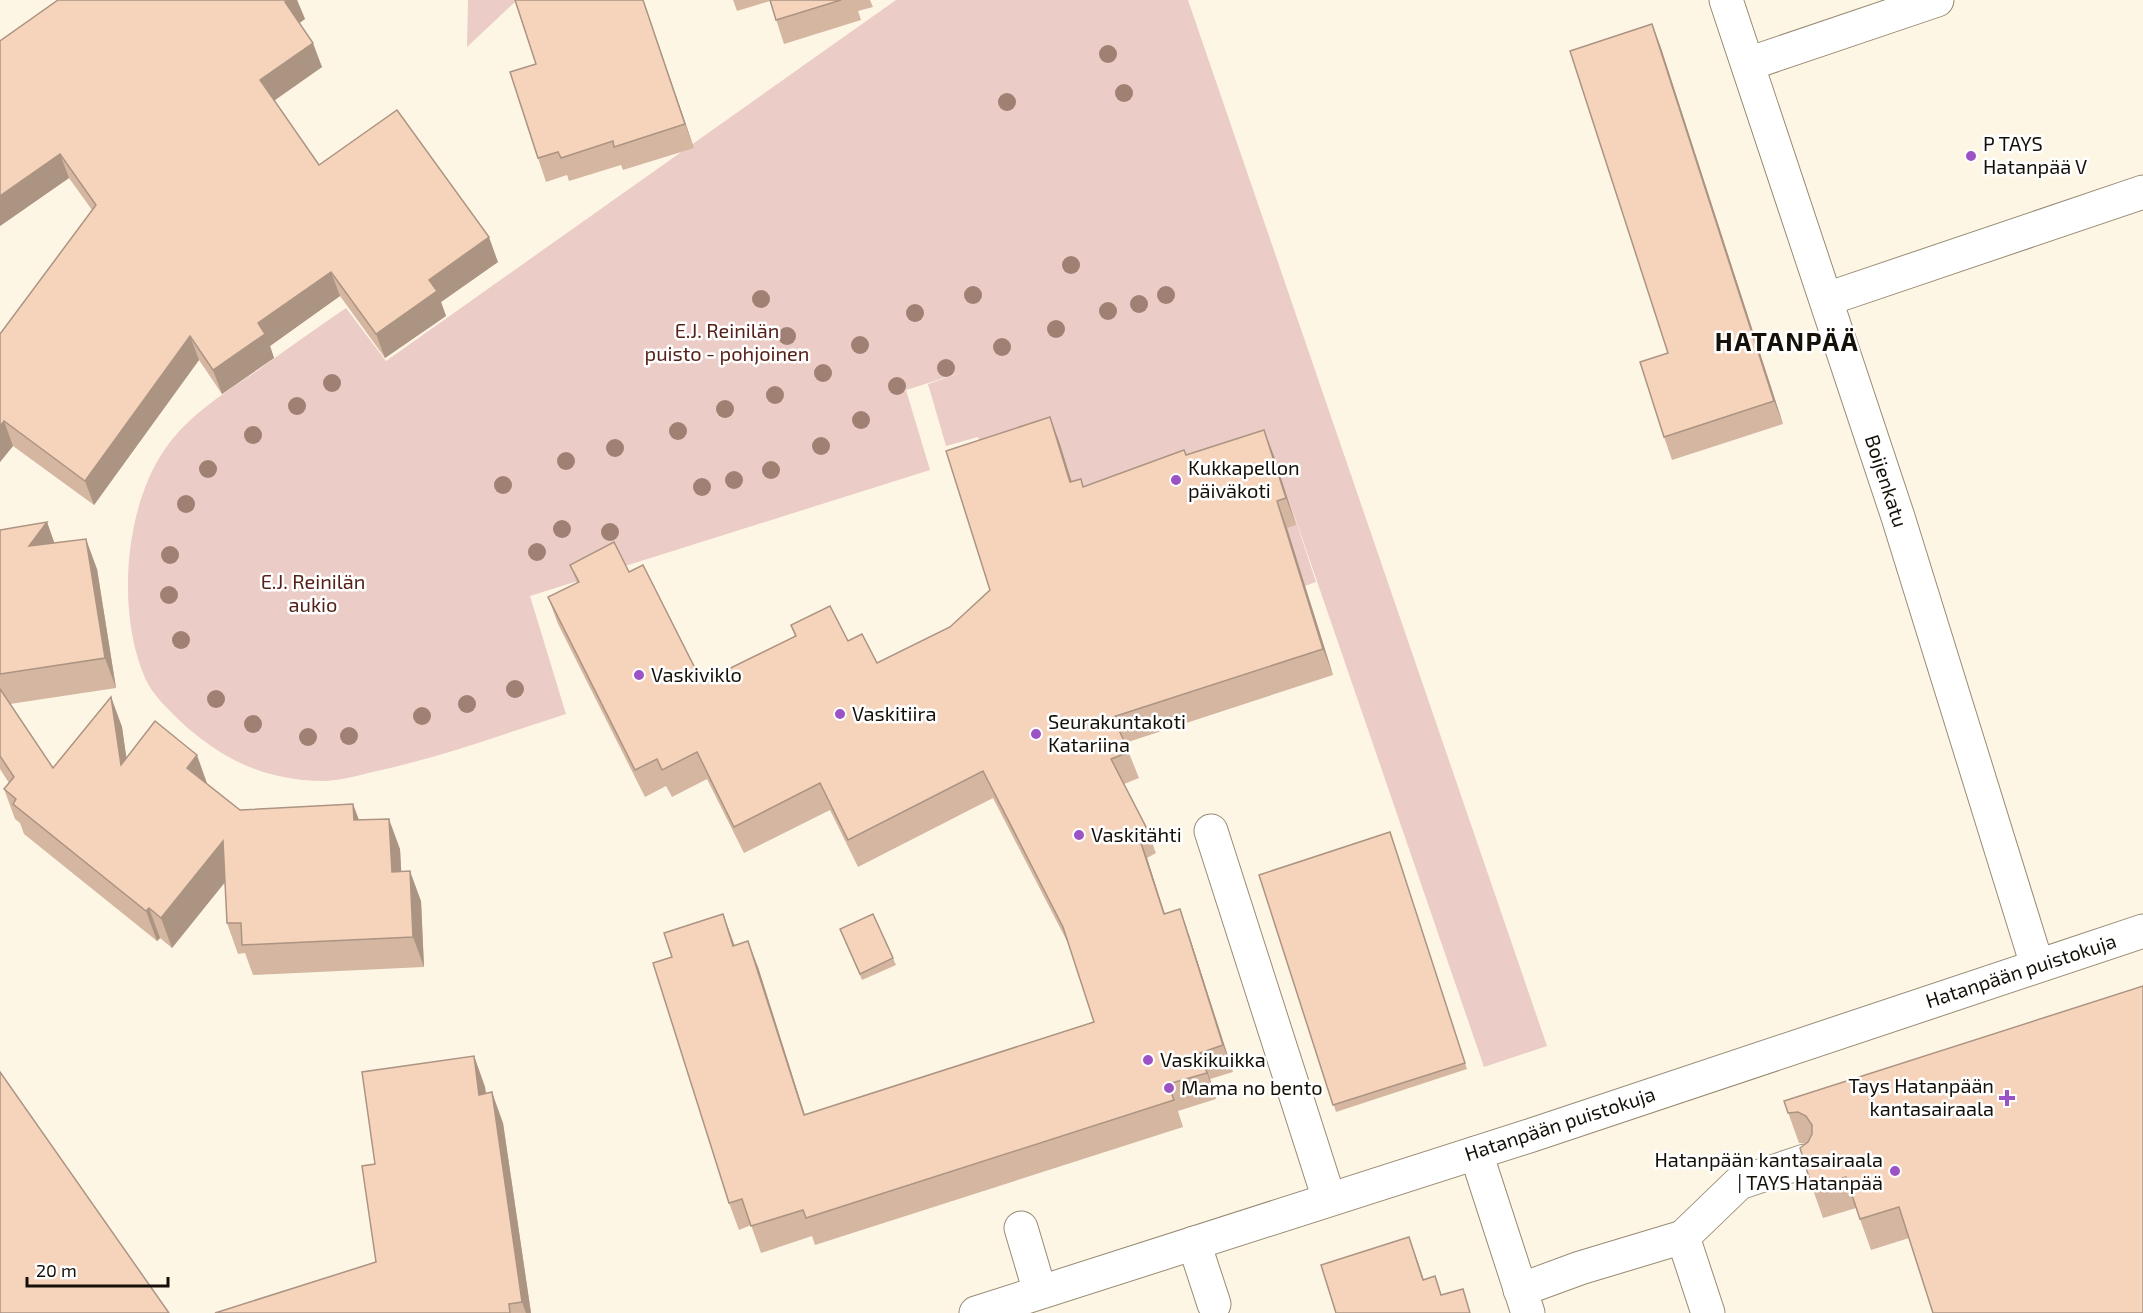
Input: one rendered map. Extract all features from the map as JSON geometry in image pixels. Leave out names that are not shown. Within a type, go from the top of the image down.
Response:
[{"type":"street","name":"Boijenkatu","points":[[1726,0],[1895,506],[2037,965]]},
{"type":"street","points":[[1748,64],[1937,0]]},
{"type":"street","points":[[1827,299],[2143,192]]},
{"type":"street","points":[[1211,831],[1329,1199]]},
{"type":"street","name":"Hatanpään puistokuja","points":[[976,1313],[1476,1152],[2143,931]]},
{"type":"street","points":[[1476,1152],[1524,1302],[1580,1268],[1683,1237],[1739,1183],[1805,1161]]},
{"type":"street","points":[[1020,1228],[1040,1292]]},
{"type":"street","points":[[1683,1237],[1708,1313]]},
{"type":"street","points":[[1194,1243],[1214,1304]]},
{"type":"green space","points":[[468,0],[517,0],[467,47]]},
{"type":"green space","points":[[896,0],[1188,0],[1547,1046],[1484,1067],[1288,497],[1316,582],[1305,586],[1080,508],[1060,444],[987,467],[978,437],[946,446],[928,384],[966,371],[906,390],[930,470],[530,596],[566,714],[425,759],[357,776],[322,781],[301,780],[262,772],[227,756],[179,720],[149,686],[137,654],[131,624],[128,593],[133,531],[151,473],[165,449],[184,426],[217,398],[346,308],[386,361]]},
{"type":"building","points":[[58,0],[288,0],[285,2],[313,43],[260,80],[319,165],[397,110],[489,237],[429,280],[437,291],[376,334],[331,272],[258,323],[265,334],[213,370],[190,336],[85,481],[4,421],[0,426],[0,334],[96,205],[60,154],[0,196],[0,41]]},
{"type":"building","points":[[515,0],[643,0],[685,124],[614,147],[613,141],[561,158],[558,152],[538,158],[510,72],[536,64]]},
{"type":"building","points":[[770,0],[841,0],[776,20]]},
{"type":"building","points":[[1652,24],[1774,401],[1664,437],[1640,362],[1668,353],[1570,51]]},
{"type":"building","points":[[1050,417],[1070,482],[1081,479],[1083,487],[1184,450],[1186,455],[1264,430],[1286,498],[1277,501],[1323,649],[1113,717],[1129,752],[1111,759],[1146,827],[1137,831],[1164,914],[1180,909],[1223,1045],[1200,1053],[1207,1073],[1168,1084],[1174,1100],[806,1218],[803,1210],[751,1226],[742,1199],[729,1203],[653,963],[672,957],[664,933],[723,914],[733,946],[748,941],[804,1115],[1094,1022],[1063,927],[983,771],[848,840],[820,783],[734,827],[697,752],[662,770],[657,759],[635,770],[548,597],[579,582],[570,565],[614,542],[629,572],[643,565],[702,682],[796,636],[791,625],[830,606],[848,641],[862,634],[877,663],[950,627],[990,590],[946,451]]},
{"type":"building","points":[[47,522],[29,546],[86,539],[105,658],[0,674],[0,530]]},
{"type":"building","points":[[0,689],[53,768],[111,697],[121,765],[155,721],[197,755],[187,768],[240,810],[353,804],[354,820],[389,819],[392,872],[410,871],[413,937],[242,945],[241,923],[227,923],[223,841],[161,918],[149,908],[146,911],[13,804],[16,799],[4,789],[14,777],[0,756]]},
{"type":"building","points":[[1390,832],[1465,1063],[1333,1105],[1259,875]]},
{"type":"building","points":[[873,914],[893,958],[860,974],[840,929]]},
{"type":"building","name":"Tays Hatanpään kantasairaala","points":[[2143,986],[2143,1313],[1933,1313],[1899,1207],[1860,1219],[1846,1177],[1812,1187],[1800,1148],[1808,1142],[1812,1134],[1812,1125],[1806,1116],[1798,1112],[1788,1113],[1784,1101]]},
{"type":"building","points":[[474,1056],[479,1095],[492,1092],[522,1302],[509,1304],[510,1313],[215,1313],[376,1262],[362,1166],[375,1164],[362,1072]]},
{"type":"building","points":[[0,1072],[169,1313],[0,1312]]},
{"type":"building","points":[[1409,1237],[1423,1280],[1435,1276],[1441,1295],[1463,1289],[1470,1313],[1336,1313],[1321,1265]]},
{"type":"place","name":"P TAYS Hatanpää V","points":[[1971,156]]},
{"type":"place","name":"Kukkapellon päiväkoti","points":[[1176,480]]},
{"type":"place","name":"Vaskiviklo","points":[[639,675]]},
{"type":"place","name":"Vaskitiira","points":[[840,714]]},
{"type":"place","name":"Seurakuntakoti Katariina","points":[[1036,734]]},
{"type":"place","name":"Vaskitähti","points":[[1079,835]]},
{"type":"place","name":"Vaskikuikka","points":[[1148,1060]]},
{"type":"place","name":"Mama no bento","points":[[1169,1088]]},
{"type":"place","name":"Tays Hatanpään kantasairaala","points":[[2007,1098]]},
{"type":"place","name":"Hatanpään kantasairaala | TAYS Hatanpää","points":[[1895,1171]]},
{"type":"district","name":"HATANPÄÄ","points":[[1787,342]]},
{"type":"park label","name":"E.J. Reinilän puisto - pohjoinen","points":[[727,342]]},
{"type":"park label","name":"E.J. Reinilän aukio","points":[[313,594]]}]
